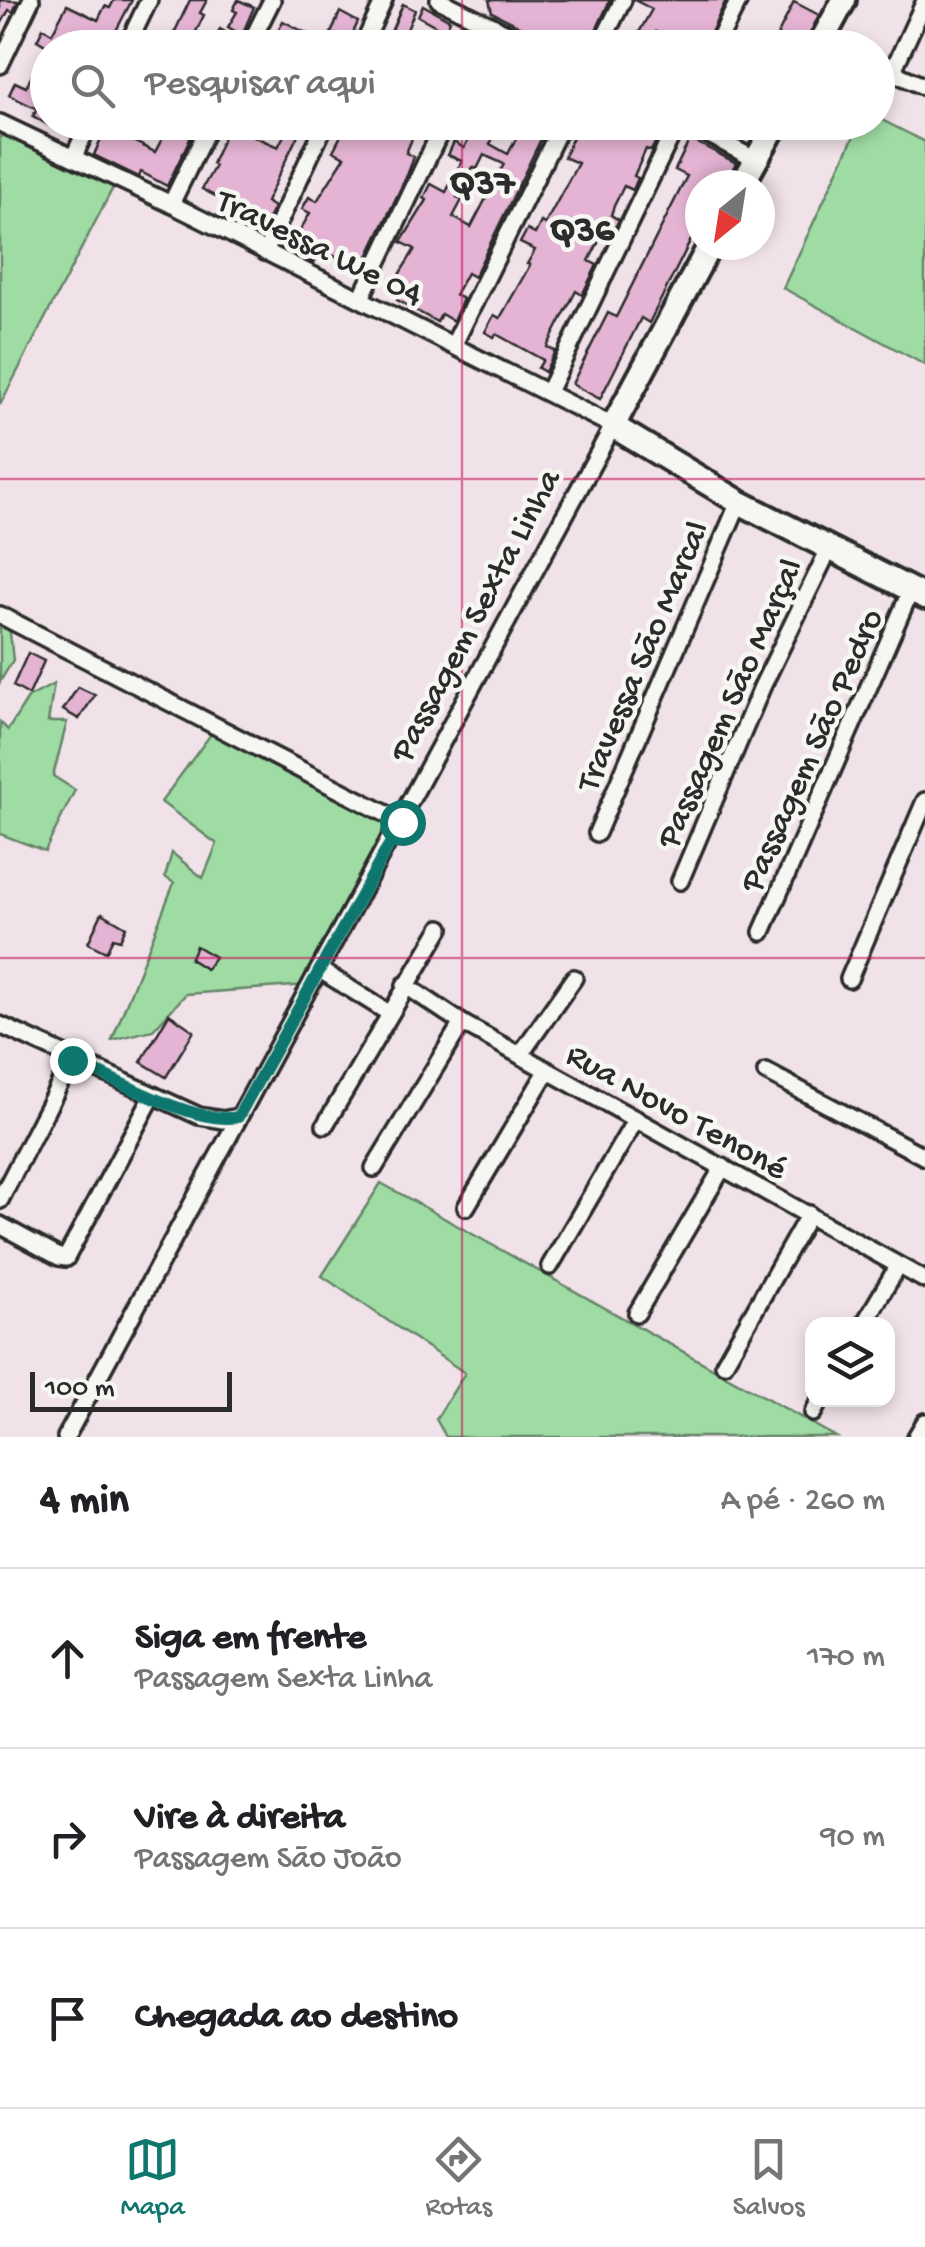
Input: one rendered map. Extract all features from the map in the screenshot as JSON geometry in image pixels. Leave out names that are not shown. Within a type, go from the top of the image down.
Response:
[{"type":"street","points":[[0,65],[31,0]]},
{"type":"street","points":[[135,30],[150,0]]},
{"type":"street","points":[[257,30],[272,0]]},
{"type":"street","points":[[370,30],[384,0]]},
{"type":"street","points":[[440,0],[501,30]]},
{"type":"street","points":[[608,30],[623,0]]},
{"type":"street","points":[[725,30],[739,0]]},
{"type":"street","points":[[828,30],[844,0]]},
{"type":"street","points":[[895,61],[925,1]]},
{"type":"street","points":[[489,30],[491,25]]},
{"type":"street","points":[[895,69],[925,88]]},
{"type":"street","name":"Travessa We 04","points":[[0,122],[30,136]]},
{"type":"street","name":"Travessa We 04","points":[[39,140],[613,426]]},
{"type":"street","points":[[74,156],[82,140]]},
{"type":"street","points":[[172,204],[203,140]]},
{"type":"street","points":[[265,252],[318,140]]},
{"type":"street","points":[[361,298],[436,140]]},
{"type":"street","points":[[454,344],[553,140]]},
{"type":"street","points":[[548,392],[673,140]]},
{"type":"street","points":[[717,140],[756,160]]},
{"type":"street","points":[[750,170],[767,140]]},
{"type":"street","name":"Passagem Sexta Linha","points":[[66,1437],[402,822],[702,260]]},
{"type":"street","points":[[613,426],[739,502],[918,594]]},
{"type":"street","name":"Travessa São Marcal","points":[[597,833],[739,502]]},
{"type":"street","name":"Passagem São Marçal","points":[[680,882],[762,687],[830,547]]},
{"type":"street","name":"Passagem São Pedro","points":[[762,932],[918,594]]},
{"type":"street","points":[[0,616],[402,822]]},
{"type":"street","points":[[849,979],[925,802]]},
{"type":"street","points":[[325,1125],[441,928]]},
{"type":"street","points":[[320,970],[389,1013]]},
{"type":"street","points":[[520,1056],[574,978]]},
{"type":"street","name":"Rua Novo Tenoné","points":[[405,986],[462,1024],[925,1280]]},
{"type":"street","points":[[374,1168],[462,1024]]},
{"type":"street","points":[[0,1026],[199,1116],[223,1120],[238,1117]]},
{"type":"street","points":[[0,1200],[72,1060]]},
{"type":"street","points":[[466,1207],[547,1072]]},
{"type":"street","points":[[766,1072],[925,1157]]},
{"type":"street","points":[[0,1225],[66,1258],[153,1096]]},
{"type":"street","points":[[550,1266],[636,1119]]},
{"type":"street","points":[[637,1313],[723,1167]]},
{"type":"street","points":[[724,1364],[809,1214]]},
{"type":"street","points":[[868,1317],[898,1266]]},
{"type":"street","points":[[916,1437],[925,1422]]},
{"type":"green space","points":[[0,121],[30,135],[30,140],[39,140],[118,178],[0,405]]},
{"type":"green space","points":[[895,127],[925,142],[925,365],[783,288],[852,140],[895,140]]},
{"type":"green space","points":[[0,622],[9,624],[13,660],[0,682]]},
{"type":"green space","points":[[54,684],[48,722],[67,722],[53,776],[75,790],[45,851],[0,834],[0,722],[8,730],[28,698]]},
{"type":"green space","points":[[211,734],[394,828],[307,985],[186,994],[153,1030],[112,1040],[174,883],[165,877],[172,853],[203,878],[217,844],[161,802]]},
{"type":"green space","points":[[381,1183],[836,1437],[446,1437],[436,1419],[465,1373],[322,1276]]},
{"type":"building","points":[[0,0],[18,1],[0,26]]},
{"type":"building","points":[[114,0],[132,0],[116,30],[54,30],[67,5],[98,20],[105,6],[110,8]]},
{"type":"building","points":[[190,0],[207,0],[197,30],[176,30]]},
{"type":"building","points":[[238,0],[254,7],[244,30],[228,27],[237,12],[233,10]]},
{"type":"building","points":[[489,0],[610,0],[596,30],[528,30],[492,12]]},
{"type":"building","points":[[634,0],[726,0],[712,30],[640,30],[652,9]]},
{"type":"building","points":[[794,2],[819,15],[812,30],[780,30]]},
{"type":"building","points":[[403,4],[415,10],[407,30],[392,30]]},
{"type":"building","points":[[423,5],[450,20],[443,30],[418,16]]},
{"type":"building","points":[[340,12],[358,22],[354,30],[332,30]]},
{"type":"building","points":[[283,21],[300,30],[279,30]]},
{"type":"building","points":[[30,79],[30,106],[9,95],[15,82],[26,87]]},
{"type":"building","points":[[100,140],[136,140],[155,152],[161,140],[189,140],[167,186],[94,155]]},
{"type":"building","points":[[222,140],[262,140],[278,147],[282,140],[295,140],[266,202],[274,207],[263,230],[228,207],[230,204],[202,189],[215,166],[212,164]]},
{"type":"building","points":[[339,140],[411,140],[406,153],[414,157],[408,173],[362,269],[321,250],[314,263],[287,244],[310,213],[302,209],[309,197],[317,201],[345,157],[333,151]]},
{"type":"building","points":[[468,140],[492,140],[490,144],[508,154],[515,140],[541,140],[474,277],[467,273],[455,295],[463,299],[453,321],[441,314],[437,322],[397,300],[401,291],[392,286],[415,249],[401,242],[427,200],[424,198],[431,184],[446,192],[462,161],[448,155],[454,142],[464,148]],"holes":[[[484,155],[504,164],[471,227],[453,217],[462,200],[457,197]]]},
{"type":"building","points":[[572,140],[656,140],[651,151],[646,149],[634,176],[638,178],[633,190],[624,186],[614,206],[611,215],[619,220],[611,235],[604,231],[589,261],[597,265],[582,295],[576,291],[547,347],[555,351],[545,372],[538,368],[543,360],[485,332],[494,315],[500,318],[530,265],[527,264],[535,250],[520,243],[527,230],[535,234],[541,222],[545,224],[578,163],[564,157]]},
{"type":"building","points":[[690,140],[736,163],[732,170],[685,170],[685,175],[675,170]]},
{"type":"building","points":[[685,180],[685,252],[649,323],[641,318],[600,399],[572,384],[608,313],[616,317]]},
{"type":"building","points":[[28,653],[44,661],[29,695],[13,686]]},
{"type":"building","points":[[78,687],[95,695],[79,719],[63,710]]},
{"type":"building","points":[[102,913],[126,927],[120,940],[113,938],[106,952],[88,943]]},
{"type":"building","points":[[196,946],[215,957],[206,969],[190,959]]},
{"type":"building","points":[[169,1014],[194,1031],[166,1077],[141,1062]]},
{"type":"district","name":"Q37","points":[[482,179]]},
{"type":"district","name":"Q36","points":[[582,226]]},
{"type":"route","points":[[72,1060],[199,1116],[223,1120],[238,1117],[402,822]]}]
